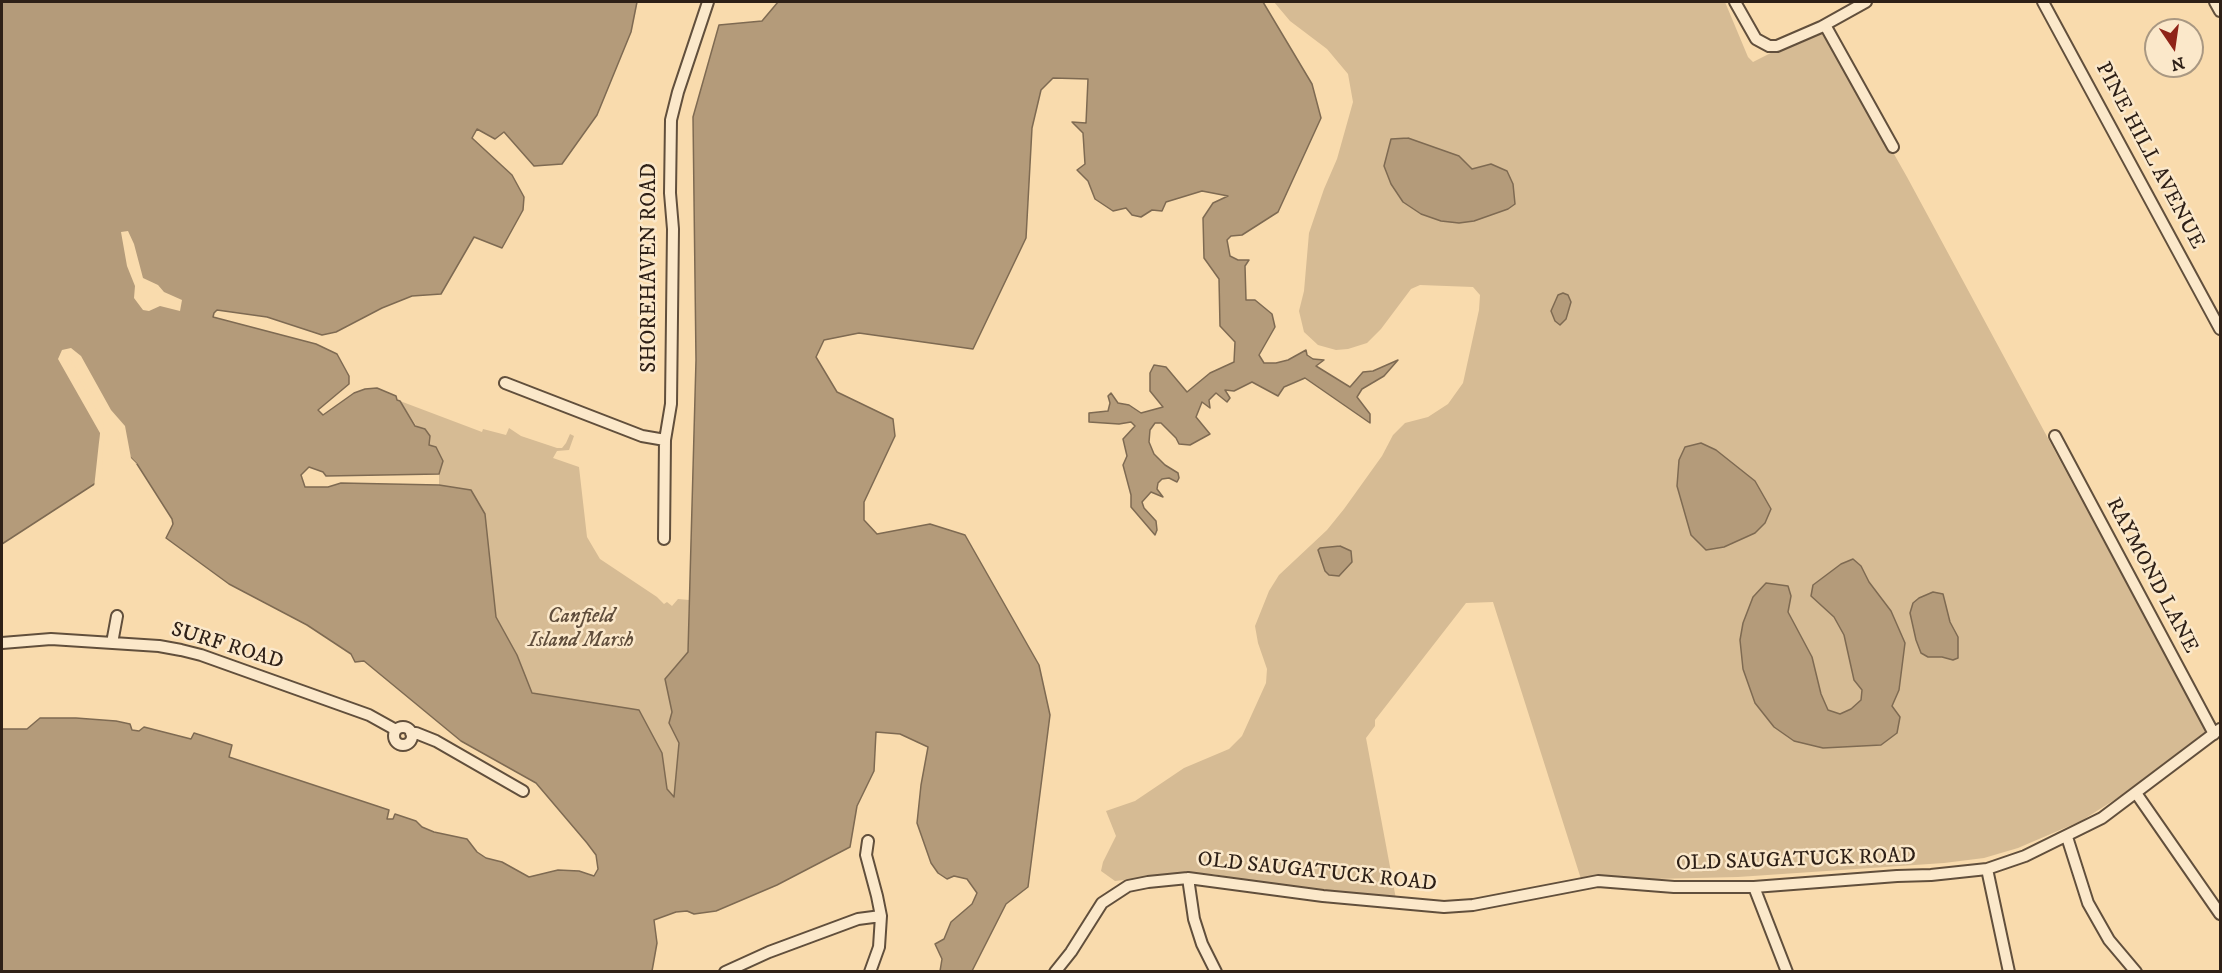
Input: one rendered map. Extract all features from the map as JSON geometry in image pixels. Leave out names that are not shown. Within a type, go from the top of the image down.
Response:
[{"type":"street","name":"SHOREHAVEN ROAD","points":[[664,539],[665,440],[671,404],[673,229],[670,193],[671,120],[708,2]]},
{"type":"street","points":[[1735,2],[1756,39],[1769,46],[1787,44],[1866,2]]},
{"type":"street","name":"PINE HILL AVENUE","points":[[2043,2],[2220,329]]},
{"type":"street","points":[[2215,2],[2220,11]]},
{"type":"street","points":[[1825,25],[1893,147]]},
{"type":"street","points":[[505,383],[642,436],[665,440]]},
{"type":"street","name":"RAYMOND LANE","points":[[2055,436],[2217,731]]},
{"type":"street","points":[[112,643],[117,616]]},
{"type":"street","name":"SURF ROAD","points":[[2,643],[51,639],[159,646],[201,655],[369,716],[396,730],[405,728],[411,733],[421,734],[523,791]]},
{"type":"street","name":"SURF ROAD","points":[[396,730],[394,739],[401,745],[410,742],[411,733]]},
{"type":"street","name":"OLD SAUGATUCK ROAD","points":[[1055,972],[1071,952],[1093,914],[1111,896],[1138,883],[1188,878],[1323,896],[1444,907],[1473,905],[1598,881],[1674,887],[1754,887],[1987,869],[2025,856],[2102,818],[2217,731]]},
{"type":"street","points":[[2136,793],[2220,914]]},
{"type":"street","points":[[2067,837],[2088,903],[2109,940],[2136,972]]},
{"type":"street","points":[[868,841],[866,855],[878,896],[881,916],[879,947],[870,972]]},
{"type":"street","points":[[1987,869],[2009,972]]},
{"type":"street","points":[[1188,878],[1194,919],[1202,944],[1216,972]]},
{"type":"street","points":[[1754,887],[1787,972]]},
{"type":"street","points":[[725,972],[769,952],[858,919],[881,916]]},
{"type":"green space","points":[[1274,2],[1725,2],[1748,57],[1753,62],[1822,27],[1907,177],[2207,733],[2130,790],[2081,821],[2018,848],[1984,858],[1944,863],[1738,877],[1654,879],[1606,876],[1581,879],[1493,602],[1466,603],[1375,720],[1375,726],[1366,738],[1396,899],[1344,895],[1213,874],[1186,873],[1115,881],[1101,871],[1116,836],[1106,811],[1135,801],[1184,768],[1229,749],[1242,736],[1266,683],[1267,669],[1255,626],[1269,591],[1279,575],[1327,530],[1344,509],[1382,456],[1393,435],[1405,423],[1428,417],[1448,404],[1463,383],[1479,310],[1480,295],[1473,287],[1420,285],[1411,289],[1381,329],[1367,343],[1336,350],[1318,345],[1304,332],[1299,311],[1304,291],[1309,233],[1337,159],[1353,102],[1348,74],[1327,49],[1290,21]]},
{"type":"green space","name":"Canfield Island Marsh","points":[[400,401],[482,432],[483,429],[506,435],[509,428],[521,436],[557,448],[562,448],[570,434],[574,436],[569,450],[557,451],[553,458],[579,467],[587,537],[600,559],[664,604],[667,602],[672,606],[678,599],[689,600],[688,652],[665,679],[672,712],[669,723],[679,742],[675,798],[667,789],[662,753],[639,710],[532,693],[517,655],[496,617],[471,490],[439,485],[439,474],[443,461],[429,445]]},
{"type":"shaded area","points":[[2,2],[637,2],[631,32],[597,115],[562,164],[534,166],[504,132],[495,139],[477,129],[472,138],[512,175],[524,197],[523,210],[502,248],[474,237],[441,294],[412,296],[382,308],[336,332],[322,335],[267,317],[217,310],[213,317],[316,344],[337,354],[349,376],[349,384],[318,410],[323,415],[354,393],[365,389],[377,388],[396,396],[415,426],[425,429],[430,436],[429,445],[436,447],[443,461],[439,474],[326,476],[323,472],[309,467],[301,475],[305,487],[328,487],[341,483],[439,485],[471,490],[485,514],[496,617],[517,655],[532,693],[639,710],[662,753],[667,789],[674,797],[679,743],[669,723],[672,712],[665,679],[688,652],[696,360],[693,117],[719,25],[762,21],[778,2],[1263,2],[1312,84],[1321,118],[1278,212],[1242,235],[1231,236],[1227,240],[1230,256],[1238,260],[1249,260],[1245,266],[1246,300],[1255,300],[1272,314],[1275,327],[1259,355],[1264,363],[1276,363],[1288,360],[1306,350],[1307,355],[1313,359],[1324,360],[1316,366],[1350,387],[1363,372],[1373,371],[1398,360],[1384,376],[1362,389],[1357,397],[1370,414],[1370,423],[1305,378],[1284,387],[1278,396],[1252,382],[1234,391],[1225,390],[1230,398],[1227,402],[1216,393],[1209,400],[1210,408],[1202,402],[1196,417],[1210,434],[1190,445],[1179,444],[1161,423],[1155,423],[1150,430],[1149,442],[1154,454],[1178,473],[1179,478],[1177,482],[1169,478],[1162,479],[1157,489],[1163,497],[1151,492],[1142,502],[1144,508],[1156,521],[1155,535],[1131,507],[1131,495],[1123,465],[1127,456],[1123,439],[1135,426],[1131,422],[1119,424],[1089,422],[1089,413],[1108,411],[1110,403],[1108,396],[1111,393],[1118,403],[1129,405],[1141,413],[1163,407],[1150,391],[1150,373],[1154,365],[1166,367],[1187,392],[1210,373],[1234,362],[1235,342],[1220,326],[1219,279],[1204,258],[1203,218],[1213,203],[1228,196],[1202,191],[1166,202],[1162,211],[1152,210],[1141,217],[1132,215],[1126,208],[1113,211],[1095,199],[1088,181],[1077,170],[1085,164],[1083,133],[1072,122],[1086,123],[1088,79],[1053,78],[1041,90],[1032,128],[1026,238],[973,349],[859,333],[824,340],[816,357],[837,392],[893,419],[895,436],[864,502],[864,520],[877,534],[930,524],[965,535],[1039,665],[1050,715],[1028,887],[1006,904],[972,971],[940,971],[942,959],[935,944],[944,939],[951,922],[972,904],[977,893],[967,879],[954,876],[947,879],[938,873],[931,863],[917,823],[928,747],[900,734],[876,732],[874,771],[857,806],[850,847],[777,885],[716,911],[694,914],[687,911],[676,912],[654,920],[657,943],[652,971],[2,971],[2,729],[27,729],[40,718],[116,721],[130,724],[132,730],[139,731],[144,727],[191,739],[194,733],[232,745],[229,757],[389,810],[387,819],[393,819],[395,814],[416,821],[422,827],[434,832],[467,839],[477,852],[486,858],[502,862],[529,877],[558,870],[579,871],[594,876],[598,869],[596,855],[536,783],[461,741],[364,661],[355,662],[351,654],[307,625],[229,584],[166,538],[173,524],[172,519],[137,464],[125,452],[118,424],[71,354],[66,355],[70,370],[101,424],[99,481],[2,544]]},
{"type":"shaded area","points":[[1408,138],[1459,156],[1472,169],[1491,164],[1507,171],[1513,184],[1515,204],[1508,209],[1474,221],[1459,223],[1441,221],[1421,214],[1403,202],[1391,184],[1384,166],[1391,139]]},
{"type":"shaded area","points":[[1563,293],[1568,295],[1571,302],[1566,319],[1560,325],[1555,321],[1551,311],[1558,295]]},
{"type":"shaded area","points":[[1701,443],[1716,450],[1755,481],[1771,509],[1765,523],[1755,533],[1724,547],[1706,550],[1691,535],[1677,486],[1679,460],[1685,447]]},
{"type":"shaded area","points":[[1340,546],[1351,551],[1352,562],[1339,576],[1329,575],[1325,571],[1318,550]]},
{"type":"shaded area","points":[[1853,559],[1861,566],[1869,582],[1891,611],[1905,643],[1899,690],[1892,706],[1900,717],[1897,733],[1881,745],[1823,748],[1794,741],[1774,727],[1755,703],[1743,669],[1740,640],[1743,623],[1753,597],[1766,583],[1788,586],[1791,596],[1788,612],[1812,657],[1821,694],[1828,710],[1840,714],[1851,709],[1861,700],[1862,690],[1854,680],[1844,635],[1834,617],[1811,596],[1813,585],[1841,564]]},
{"type":"shaded area","points":[[1933,592],[1943,594],[1950,622],[1958,637],[1958,658],[1953,660],[1928,657],[1921,653],[1916,640],[1910,613],[1913,603]]},
{"type":"pier","points":[[128,231],[143,278],[158,285],[164,292],[182,300],[180,311],[160,306],[149,311],[143,310],[134,298],[135,286],[127,266],[121,232]]},
{"type":"pier","points":[[71,348],[81,356],[111,410],[125,426],[131,458],[137,464],[131,463],[123,454],[115,425],[70,358],[73,369],[104,423],[102,481],[94,488],[100,433],[58,359],[62,350]]}]
